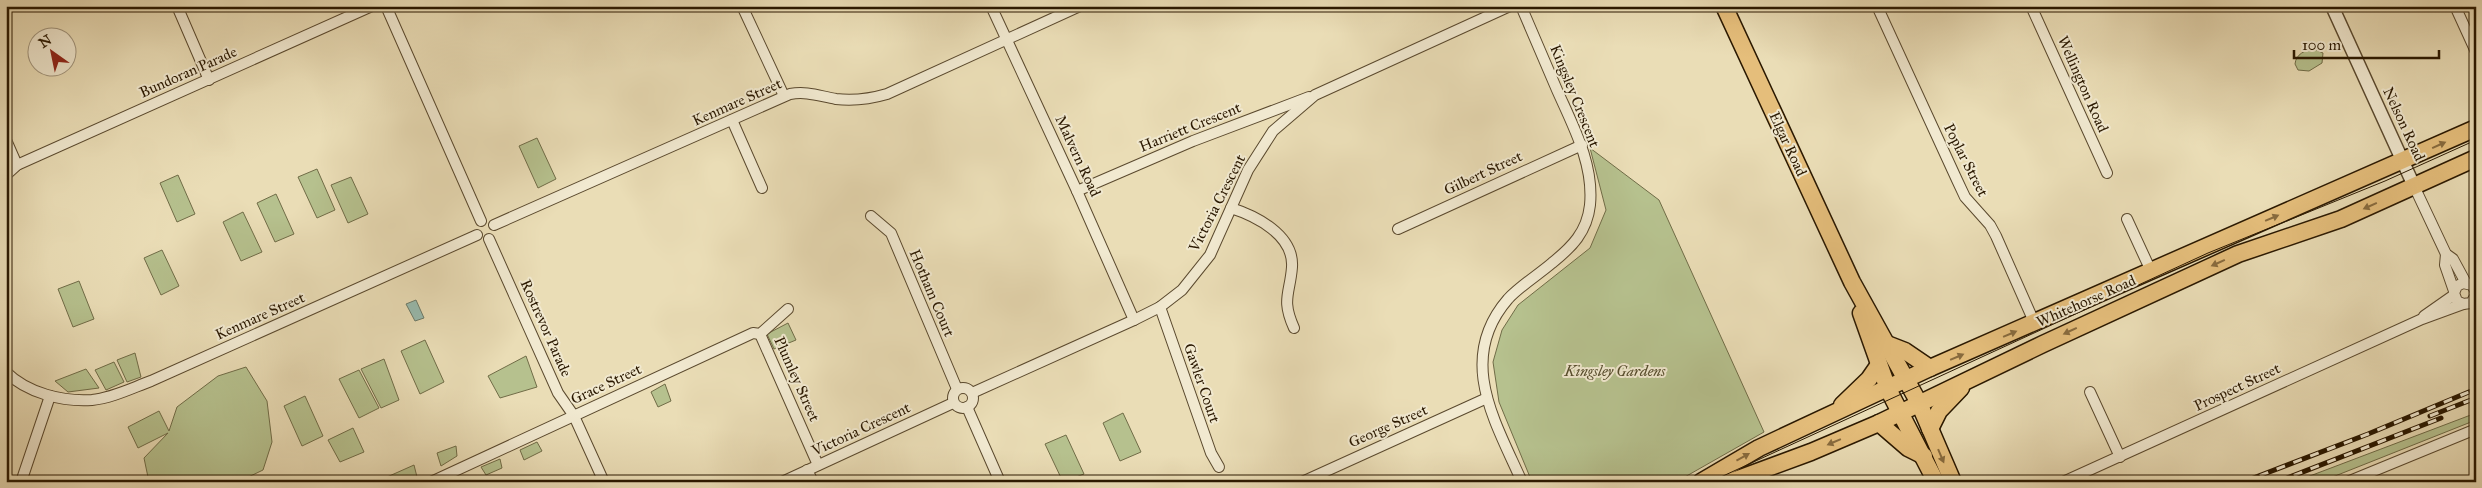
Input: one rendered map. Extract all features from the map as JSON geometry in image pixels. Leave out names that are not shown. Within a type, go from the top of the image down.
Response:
[{"type":"main road","name":"Elgar Road","points":[[1724,6],[1852,282],[1906,380],[1953,482]]},
{"type":"main road","name":"Whitehorse Road","points":[[1701,482],[1759,448],[1930,368],[2035,324],[2476,128]]},
{"type":"main road","name":"Whitehorse Road","points":[[1730,482],[1811,452],[1879,423],[2238,254],[2341,219],[2476,158]]},
{"type":"main road","name":"Elgar Road","points":[[1852,282],[1878,366],[1936,482]]},
{"type":"main road","points":[[1887,344],[1906,351],[1930,368]]},
{"type":"main road","points":[[1831,415],[1869,379],[1878,366]]},
{"type":"main road","points":[[1930,429],[1939,411],[1968,381]]},
{"type":"main road","points":[[1879,423],[1908,448],[1924,456]]},
{"type":"street","points":[[177,6],[209,80]]},
{"type":"street","name":"Bundoran Parade","points":[[6,175],[17,165],[372,6]]},
{"type":"street","points":[[386,6],[481,221]]},
{"type":"street","points":[[742,6],[784,96]]},
{"type":"street","name":"Malvern Road","points":[[991,6],[1078,191],[1134,320]]},
{"type":"street","name":"Kenmare Street","points":[[494,225],[784,96],[804,91],[836,98],[872,98],[887,94],[1080,6]]},
{"type":"street","name":"Victoria Crescent","points":[[972,394],[1134,320],[1160,307],[1182,290],[1210,255],[1248,170],[1273,131],[1315,95],[1510,6]]},
{"type":"street","name":"Kingsley Crescent","points":[[1521,6],[1582,145],[1591,194],[1587,222],[1573,246],[1510,298],[1499,312],[1485,344],[1481,363],[1486,398],[1522,482]]},
{"type":"street","name":"Poplar Street","points":[[1877,6],[1965,197],[1990,225],[2035,324]]},
{"type":"street","name":"Wellington Road","points":[[2031,6],[2107,174]]},
{"type":"street","name":"Nelson Road","points":[[2332,6],[2446,254],[2452,259],[2466,283]]},
{"type":"street","points":[[2455,6],[2476,52]]},
{"type":"street","name":"Harriett Crescent","points":[[1078,191],[1193,141],[1315,95]]},
{"type":"street","points":[[732,120],[762,188]]},
{"type":"street","points":[[6,140],[17,165]]},
{"type":"street","name":"Gilbert Street","points":[[1398,229],[1582,145]]},
{"type":"street","points":[[1231,208],[1253,216],[1274,231],[1284,243],[1292,261],[1286,301],[1294,328]]},
{"type":"street","name":"Hotham Court","points":[[871,216],[890,234],[957,389]]},
{"type":"street","points":[[2128,219],[2151,271]]},
{"type":"street","points":[[481,221],[488,221],[494,225],[494,234],[489,239],[482,240],[476,235],[475,228],[481,221]]},
{"type":"street","name":"Kenmare Street","points":[[6,372],[30,388],[50,396],[92,400],[112,395],[151,381],[476,235]]},
{"type":"street","name":"Rostrevor Parade","points":[[489,239],[558,393],[574,416],[604,482]]},
{"type":"street","name":"Nelson Road","points":[[2446,254],[2445,265],[2454,293]]},
{"type":"street","points":[[2466,283],[2474,287],[2476,294],[2470,303],[2463,304],[2457,302],[2454,293],[2458,286],[2466,283]]},
{"type":"street","name":"Prospect Street","points":[[2422,319],[2428,312],[2454,293]]},
{"type":"street","name":"Prospect Street","points":[[2063,482],[2422,319],[2463,304]]},
{"type":"street","name":"Gawler Court","points":[[1160,307],[1210,453],[1219,467]]},
{"type":"street","name":"Grace Street","points":[[431,482],[753,333],[760,334],[788,309]]},
{"type":"street","name":"Plumley Street","points":[[760,334],[818,465]]},
{"type":"street","points":[[966,388],[972,394],[972,401],[967,407],[960,408],[954,403],[952,395],[957,389],[966,388]]},
{"type":"street","points":[[2090,392],[2120,457]]},
{"type":"street","points":[[21,482],[50,396]]},
{"type":"street","name":"George Street","points":[[1302,482],[1486,398]]},
{"type":"street","name":"Victoria Crescent","points":[[782,482],[954,403]]},
{"type":"street","points":[[967,407],[1000,482]]},
{"type":"street","points":[[2347,482],[2476,428]]},
{"type":"street","points":[[807,470],[813,482]]},
{"type":"green space","points":[[2314,49],[2323,53],[2322,63],[2309,71],[2298,70],[2295,64],[2299,55]]},
{"type":"green space","points":[[537,138],[556,179],[538,188],[519,146]]},
{"type":"green space","name":"Kingsley Gardens","points":[[1590,148],[1659,200],[1764,432],[1676,482],[1532,482],[1499,402],[1493,362],[1502,330],[1518,305],[1590,248],[1606,210]]},
{"type":"green space","points":[[317,169],[335,210],[317,218],[298,177]]},
{"type":"green space","points":[[178,175],[195,214],[177,222],[160,183]]},
{"type":"green space","points":[[351,177],[368,214],[348,223],[331,185]]},
{"type":"green space","points":[[276,194],[294,234],[275,242],[257,203]]},
{"type":"green space","points":[[243,212],[262,252],[241,261],[223,222]]},
{"type":"green space","points":[[162,250],[179,286],[161,295],[144,258]]},
{"type":"green space","points":[[79,281],[94,319],[73,327],[58,289]]},
{"type":"green space","points":[[788,323],[796,340],[774,349],[767,334]]},
{"type":"green space","points":[[425,340],[444,382],[420,394],[401,351]]},
{"type":"green space","points":[[135,353],[141,377],[127,382],[117,360]]},
{"type":"green space","points":[[526,356],[537,387],[500,398],[488,376]]},
{"type":"green space","points":[[384,359],[399,400],[381,408],[361,369]]},
{"type":"green space","points":[[114,362],[124,382],[106,390],[95,370]]},
{"type":"green space","points":[[246,367],[267,401],[272,442],[263,470],[238,482],[149,482],[144,458],[168,433],[138,448],[128,427],[159,411],[169,431],[177,407],[218,376]]},
{"type":"green space","points":[[86,369],[99,388],[68,392],[55,381]]},
{"type":"green space","points":[[359,370],[379,408],[359,418],[339,379]]},
{"type":"green space","points":[[665,384],[671,401],[658,407],[651,392]]},
{"type":"green space","points":[[305,396],[323,436],[302,446],[284,406]]},
{"type":"green space","points":[[1123,413],[1141,452],[1120,461],[1103,423]]},
{"type":"green space","points":[[2476,413],[2476,420],[2320,482],[2294,482]]},
{"type":"green space","points":[[353,428],[364,452],[340,462],[328,440]]},
{"type":"green space","points":[[1066,435],[1084,474],[1063,482],[1045,444]]},
{"type":"green space","points":[[537,442],[542,451],[524,460],[520,450]]},
{"type":"green space","points":[[456,446],[457,456],[441,466],[437,453]]},
{"type":"green space","points":[[500,459],[502,468],[486,475],[481,467]]},
{"type":"green space","points":[[414,465],[417,477],[407,482],[389,482],[387,477]]},
{"type":"water","points":[[416,300],[424,318],[415,321],[406,304]]},
{"type":"tram line","points":[[1710,482],[2208,253],[2385,181],[2476,140]]},
{"type":"railway","points":[[2243,482],[2368,434],[2476,389]]},
{"type":"railway","points":[[2430,416],[2476,398]]},
{"type":"railway","points":[[2277,482],[2441,418]]}]
